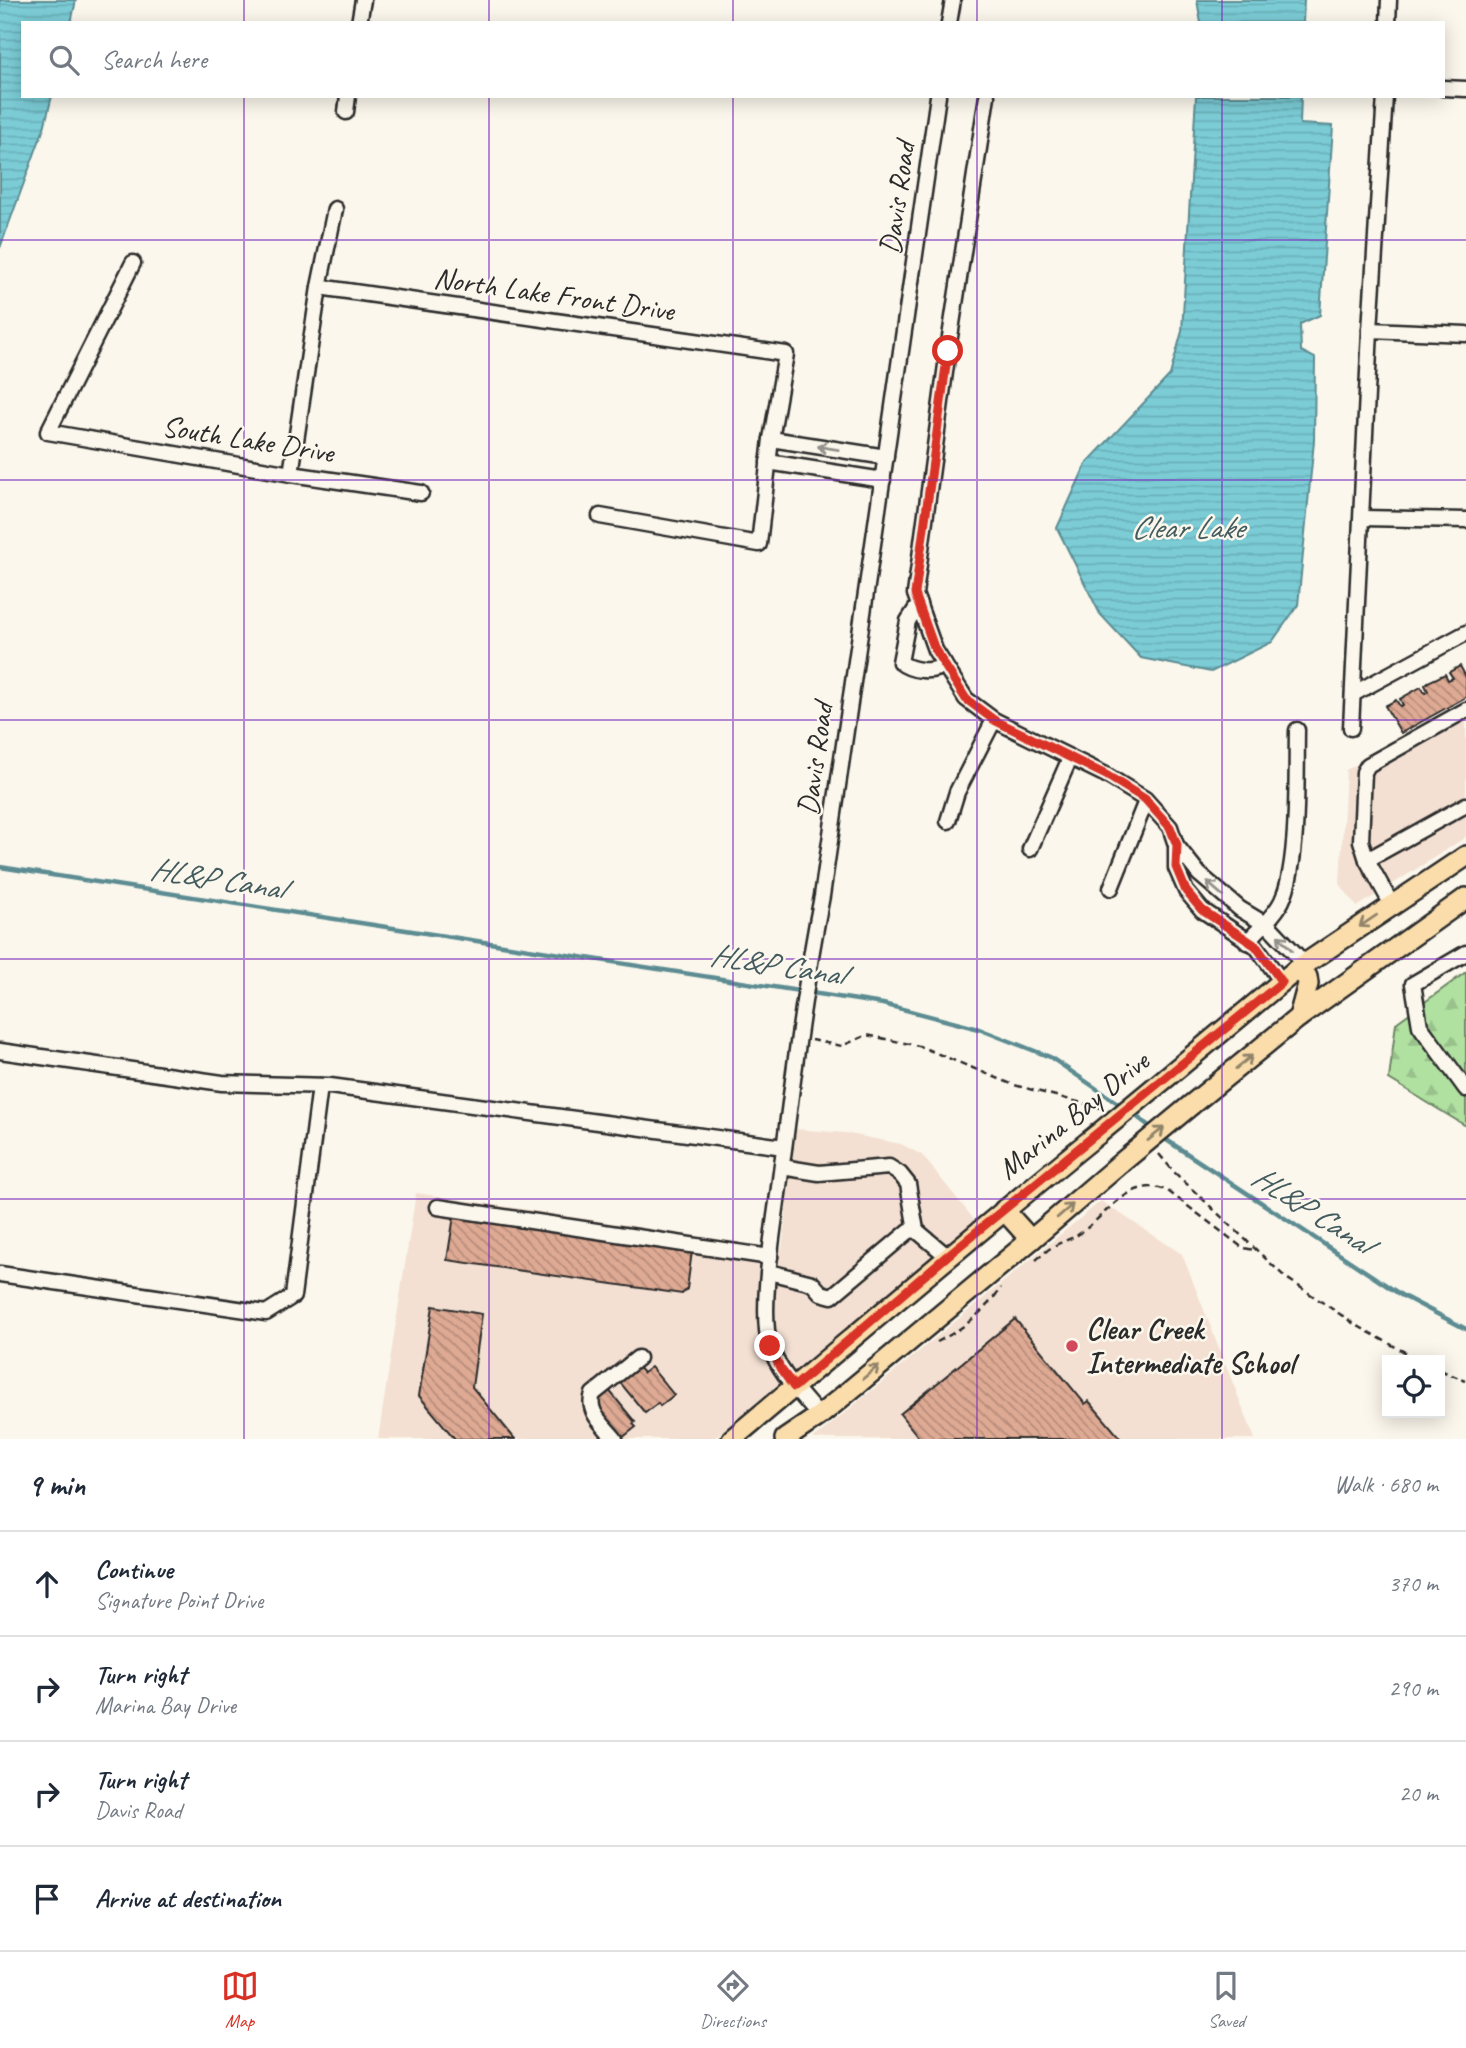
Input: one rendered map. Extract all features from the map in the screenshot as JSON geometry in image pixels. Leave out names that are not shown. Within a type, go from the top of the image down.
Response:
[{"type":"main road","name":"Marina Bay Drive","points":[[732,1439],[947,1256],[1295,972],[1466,856]]},
{"type":"main road","points":[[785,1439],[819,1416],[1299,1017],[1466,898]]},
{"type":"main road","points":[[1295,972],[1307,977],[1308,984],[1299,1017]]},
{"type":"main road","points":[[1004,1210],[1031,1240]]},
{"type":"street","points":[[359,21],[363,0]]},
{"type":"street","points":[[949,21],[953,0]]},
{"type":"street","points":[[1388,21],[1390,0]]},
{"type":"street","points":[[1445,88],[1466,89]]},
{"type":"street","points":[[346,112],[348,98]]},
{"type":"street","name":"Davis Road","points":[[819,1416],[780,1368],[770,1346],[766,1329],[770,1264],[784,1147],[805,1039],[811,951],[822,897],[938,98]]},
{"type":"street","points":[[987,98],[948,351],[915,594],[935,650],[966,699],[994,720],[1106,775],[1146,801],[1170,827],[1177,845],[1199,874],[1217,891],[1264,923],[1295,972]]},
{"type":"street","points":[[1351,727],[1370,330],[1385,98]]},
{"type":"street","points":[[291,474],[319,287],[335,209]]},
{"type":"street","name":"South Lake Drive","points":[[133,263],[48,432],[291,474],[421,493]]},
{"type":"street","name":"North Lake Front Drive","points":[[319,287],[786,354],[771,439]]},
{"type":"street","points":[[1370,330],[1466,334]]},
{"type":"street","points":[[600,516],[759,544],[771,439],[886,457]]},
{"type":"street","points":[[768,462],[883,480]]},
{"type":"street","points":[[1362,518],[1466,520]]},
{"type":"street","points":[[919,604],[908,621],[900,662],[905,666],[932,671],[944,664]]},
{"type":"street","points":[[1353,694],[1466,633]]},
{"type":"street","points":[[1392,905],[1367,860],[1361,841],[1364,772],[1368,765],[1466,710]]},
{"type":"street","points":[[948,821],[957,792],[994,720]]},
{"type":"street","points":[[1247,942],[1280,905],[1288,887],[1292,864],[1297,730]]},
{"type":"street","points":[[1030,849],[1070,758]]},
{"type":"street","points":[[1111,888],[1146,801]]},
{"type":"street","points":[[1367,860],[1466,805]]},
{"type":"street","points":[[1177,845],[1176,867],[1186,891],[1202,910],[1295,972]]},
{"type":"street","points":[[1466,953],[1413,984],[1420,1026],[1466,1089]]},
{"type":"street","points":[[0,1051],[222,1083],[320,1086],[784,1147]]},
{"type":"street","points":[[0,1274],[266,1312],[293,1296],[320,1086]]},
{"type":"street","points":[[782,1167],[819,1173],[889,1167],[908,1184],[916,1230],[947,1256]]},
{"type":"street","points":[[438,1207],[770,1264],[812,1283],[821,1293],[832,1296],[909,1231],[916,1230]]},
{"type":"street","points":[[615,1439],[592,1412],[590,1402],[593,1394],[638,1357]]},
{"type":"path","points":[[805,1039],[842,1046],[867,1035],[919,1046],[1014,1085],[1101,1108]]},
{"type":"path","points":[[1159,1154],[1174,1172],[1285,1277],[1333,1310],[1410,1355]]},
{"type":"path","points":[[1031,1263],[1052,1247],[1079,1234],[1126,1194],[1144,1187],[1168,1191],[1242,1248],[1255,1250]]},
{"type":"path","points":[[1445,1372],[1466,1381]]},
{"type":"shaded area","points":[[1466,705],[1466,837],[1357,907],[1340,884],[1346,770]]},
{"type":"shaded area","points":[[795,1129],[845,1133],[901,1144],[922,1155],[976,1222],[713,1439],[378,1439],[416,1193],[782,1249]]},
{"type":"shaded area","name":"Clear Creek Intermediate School","points":[[1101,1201],[1182,1254],[1255,1439],[813,1439]]},
{"type":"green space","points":[[1466,972],[1466,1126],[1389,1079],[1396,1023]]},
{"type":"water","points":[[0,0],[76,0],[71,21],[21,21],[21,98],[52,98],[44,128],[0,248]]},
{"type":"water","points":[[1197,0],[1304,0],[1303,21],[1201,21]]},
{"type":"water","name":"Clear Lake","points":[[1196,98],[1301,98],[1300,124],[1333,126],[1320,315],[1300,324],[1301,351],[1315,358],[1314,441],[1298,605],[1272,642],[1211,672],[1141,658],[1100,614],[1057,528],[1086,464],[1170,375],[1182,331]]},
{"type":"building","points":[[1460,666],[1466,677],[1466,697],[1401,733],[1385,706],[1396,700],[1400,706],[1403,705],[1400,699],[1421,687],[1425,693],[1428,691],[1425,685],[1428,682],[1445,674],[1448,680],[1453,678],[1449,672]]},
{"type":"building","points":[[454,1216],[692,1251],[687,1289],[682,1294],[447,1260]]},
{"type":"building","points":[[433,1306],[482,1314],[472,1387],[515,1439],[455,1439],[419,1396]]},
{"type":"building","points":[[1015,1319],[1085,1404],[1089,1401],[1121,1439],[920,1439],[900,1414]]},
{"type":"building","points":[[636,1365],[643,1373],[651,1367],[674,1395],[645,1413],[618,1380]]},
{"type":"building","points":[[608,1389],[635,1422],[633,1424],[636,1427],[622,1438],[594,1404],[595,1399]]},
{"type":"waterway","name":"HL&P Canal","points":[[0,867],[883,1004],[979,1029],[1050,1057],[1122,1106]]},
{"type":"waterway","name":"HL&P Canal","points":[[1132,1113],[1153,1129]]},
{"type":"waterway","name":"HL&P Canal","points":[[1162,1137],[1401,1295],[1466,1329]]},
{"type":"place","name":"Clear Creek Intermediate School","points":[[1072,1346]]},
{"type":"route","points":[[770,1346],[780,1368],[794,1387],[947,1256],[1282,982],[1256,946],[1202,910],[1186,891],[1176,867],[1177,845],[1170,827],[1145,799],[1106,775],[994,720],[966,699],[935,650],[915,594],[948,351]]}]
